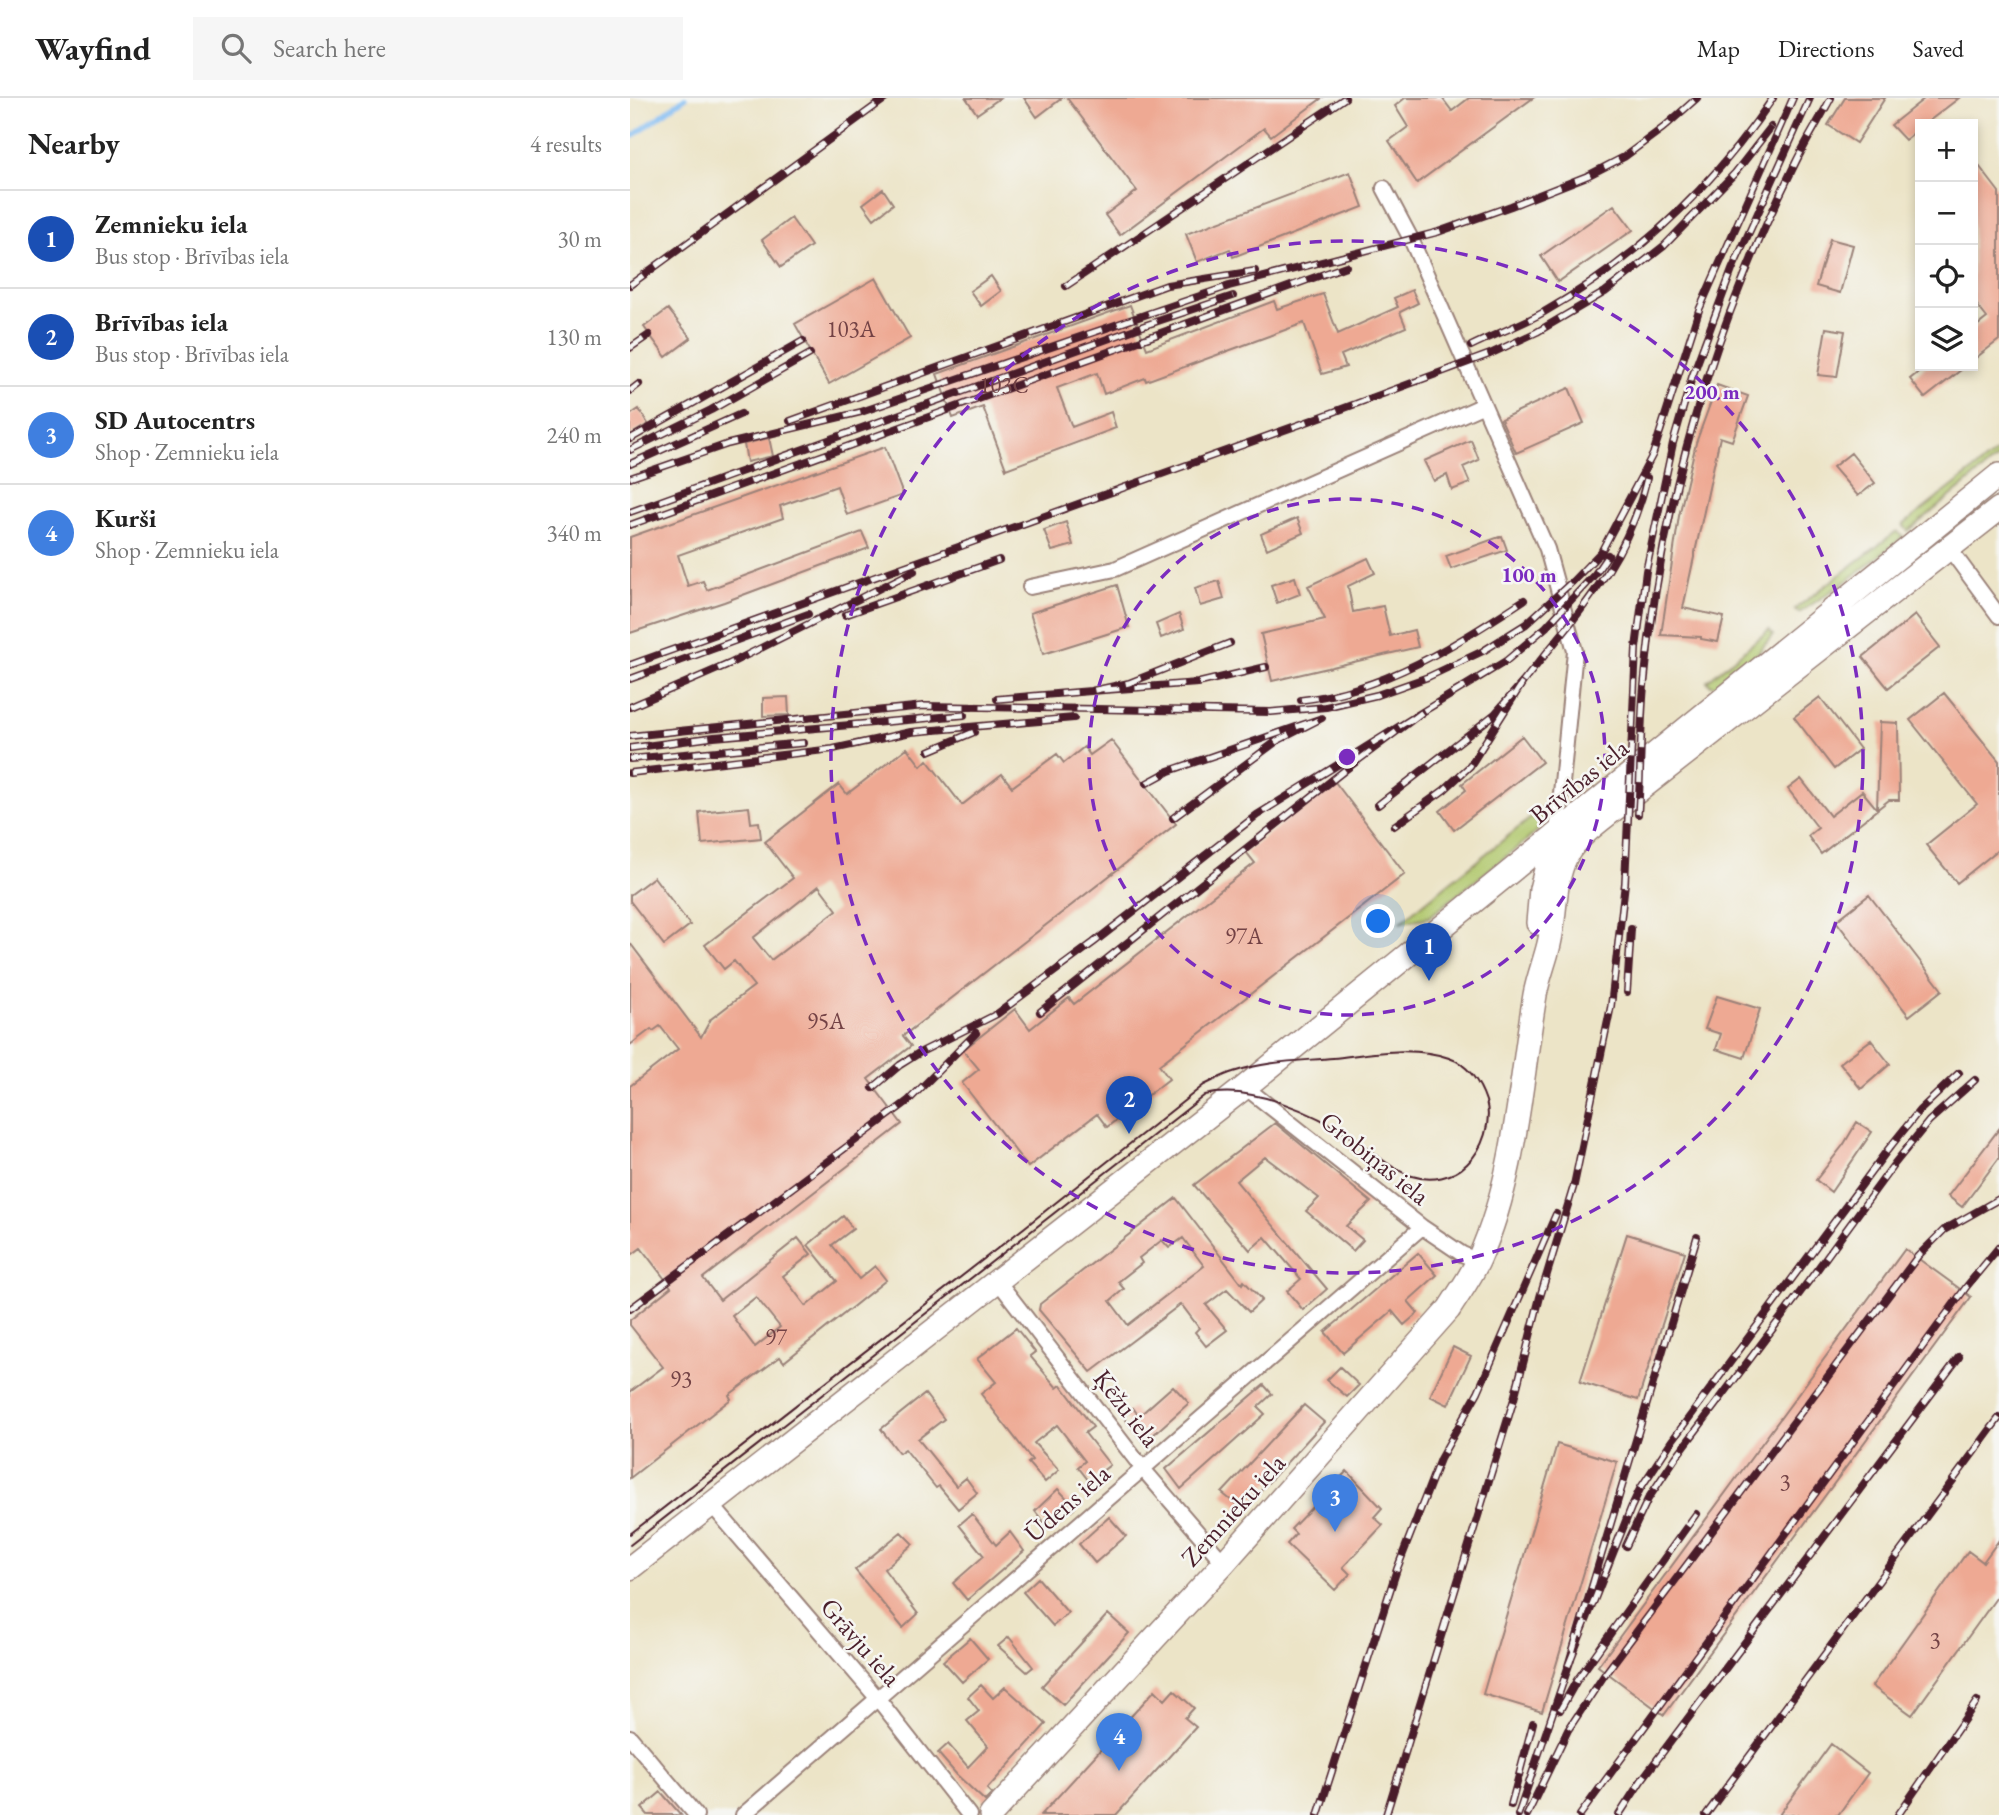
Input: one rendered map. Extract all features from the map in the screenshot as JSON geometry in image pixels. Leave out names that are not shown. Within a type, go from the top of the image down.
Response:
[{"type":"highway","name":"Brīvības iela","points":[[630,1568],[1245,1087],[1562,844],[1999,475]]},
{"type":"highway","name":"Brīvības iela","points":[[1562,844],[1596,824],[1999,509]]},
{"type":"highway","name":"Zemnieku iela","points":[[991,1815],[1224,1563],[1449,1309],[1478,1261],[1500,1205],[1508,1174],[1535,992],[1533,965],[1541,889],[1562,844]]},
{"type":"street","points":[[1384,188],[1412,241],[1547,549],[1575,651],[1562,844]]},
{"type":"street","points":[[1030,587],[1115,569],[1484,405]]},
{"type":"street","points":[[1949,548],[1999,616]]},
{"type":"street","name":"Grobiņas iela","points":[[1245,1087],[1422,1227],[1462,1254],[1478,1261]]},
{"type":"street","name":"Ūdens iela","points":[[743,1815],[1422,1227]]},
{"type":"street","name":"Ķēžu iela","points":[[997,1280],[1143,1469],[1224,1563]]},
{"type":"street","name":"Grāvju iela","points":[[711,1504],[878,1699],[969,1815]]},
{"type":"street","points":[[630,1737],[696,1815]]},
{"type":"green space","points":[[1999,450],[1999,457],[1908,531],[1903,525]]},
{"type":"green space","points":[[1897,531],[1903,537],[1855,575],[1799,613],[1795,609]]},
{"type":"green space","points":[[1769,630],[1773,635],[1746,667],[1723,687],[1711,685],[1707,681]]},
{"type":"green space","points":[[1547,803],[1538,830],[1532,836],[1429,917],[1399,923],[1537,813]]},
{"type":"building","points":[[966,98],[1000,98],[977,114]]},
{"type":"building","points":[[1024,98],[1062,98],[1037,117]]},
{"type":"building","points":[[1067,98],[1322,98],[1271,136],[1264,128],[1120,235],[1105,215],[1137,191]]},
{"type":"building","points":[[1405,98],[1442,98],[1452,111],[1469,98],[1533,98],[1417,183],[1389,141],[1408,127],[1395,106]]},
{"type":"building","points":[[1845,98],[1885,98],[1856,143],[1828,125]]},
{"type":"building","points":[[1925,98],[1959,98],[1932,119],[1915,119],[1915,132],[1905,140],[1891,125]]},
{"type":"building","points":[[1978,165],[1999,192],[1999,340],[1978,356],[1978,325],[1987,318],[1978,306]]},
{"type":"building","points":[[1350,172],[1363,207],[1233,257],[1230,249],[1197,262],[1186,234]]},
{"type":"building","points":[[883,189],[893,204],[874,219],[863,204]]},
{"type":"building","points":[[1614,205],[1633,230],[1558,282],[1541,256]]},
{"type":"building","points":[[791,218],[811,246],[781,267],[762,240]]},
{"type":"building","points":[[1830,239],[1853,245],[1840,293],[1816,286]]},
{"type":"building","points":[[991,276],[1001,291],[981,306],[970,291]]},
{"type":"building","points":[[876,278],[910,338],[829,384],[795,324]]},
{"type":"building","points":[[1412,290],[1418,303],[1400,312],[1406,327],[1341,355],[1346,367],[1322,374],[1304,323],[1104,394],[1097,373],[1057,388],[1072,427],[1111,412],[1116,428],[1006,469],[983,407],[953,418],[937,374],[1130,305],[1147,349],[1274,301],[1277,309],[1323,294],[1338,334],[1398,307],[1394,298]]},
{"type":"building","points":[[668,309],[691,338],[666,357],[644,327]]},
{"type":"building","points":[[1826,328],[1845,331],[1837,377],[1818,375]]},
{"type":"building","points":[[1920,371],[1960,371],[1925,398],[1910,379]]},
{"type":"building","points":[[1717,385],[1748,396],[1732,441],[1720,437],[1683,608],[1724,617],[1718,642],[1701,637],[1661,635],[1679,516],[1696,443]]},
{"type":"building","points":[[1569,388],[1584,423],[1516,453],[1501,419]]},
{"type":"building","points":[[639,409],[648,424],[630,435],[630,415]]},
{"type":"building","points":[[769,438],[773,456],[747,462],[744,444]]},
{"type":"building","points":[[1471,440],[1479,460],[1463,467],[1470,483],[1452,490],[1447,475],[1434,481],[1424,461]]},
{"type":"building","points":[[885,447],[903,495],[847,515],[837,486],[780,506],[783,518],[678,555],[688,586],[703,581],[707,590],[862,532],[869,548],[724,602],[630,633],[630,537]]},
{"type":"building","points":[[1851,453],[1875,483],[1858,496],[1833,467]]},
{"type":"building","points":[[1297,518],[1303,533],[1267,549],[1261,534]]},
{"type":"building","points":[[1066,522],[1073,545],[1052,551],[1044,530]]},
{"type":"building","points":[[1502,536],[1507,550],[1451,569],[1446,556]]},
{"type":"building","points":[[1368,558],[1375,573],[1348,586],[1353,612],[1383,606],[1390,636],[1414,630],[1418,647],[1272,681],[1261,634],[1325,619],[1308,586]]},
{"type":"building","points":[[1295,577],[1300,594],[1277,603],[1271,585]]},
{"type":"building","points":[[1219,581],[1224,599],[1200,606],[1195,588]]},
{"type":"building","points":[[1117,585],[1129,627],[1043,654],[1030,613]]},
{"type":"building","points":[[1179,614],[1184,629],[1161,638],[1156,624]]},
{"type":"building","points":[[1915,615],[1940,647],[1888,688],[1863,657]]},
{"type":"building","points":[[1944,693],[1999,761],[1999,849],[1957,883],[1926,845],[1977,804],[1910,720]]},
{"type":"building","points":[[788,697],[789,715],[763,716],[763,698]]},
{"type":"building","points":[[1820,697],[1860,749],[1834,769],[1794,717]]},
{"type":"building","points":[[1880,722],[1898,723],[1899,800],[1889,800],[1821,854],[1808,836],[1818,828],[1788,789],[1801,779],[1830,816],[1862,791],[1877,809]]},
{"type":"building","points":[[1522,736],[1542,762],[1454,830],[1440,811],[1466,790],[1462,784]]},
{"type":"building","points":[[1111,740],[1176,824],[903,1036],[911,1046],[868,1079],[902,1124],[703,1278],[720,1300],[798,1238],[811,1254],[783,1276],[806,1306],[837,1281],[808,1245],[843,1216],[853,1229],[832,1245],[859,1279],[875,1266],[886,1280],[784,1362],[780,1357],[729,1395],[731,1399],[630,1478],[630,1392],[663,1367],[630,1325],[630,1320],[671,1287],[641,1248],[630,1256],[630,1086],[678,1049],[660,1026],[653,1031],[651,1029],[630,1045],[630,943],[701,1037],[711,1019],[754,986],[734,961],[724,969],[705,945],[793,878],[765,842],[839,784],[847,794],[907,748],[921,766],[927,760],[962,805],[1002,774],[1012,787],[1057,754],[1064,763],[1084,747],[1090,755]],"holes":[[[819,886],[837,910],[771,960],[753,938]],[[756,1297],[780,1327],[755,1347],[732,1316]]]},
{"type":"building","points":[[1335,782],[1405,874],[1159,1065],[1169,1079],[1107,1127],[1097,1114],[1028,1167],[962,1083],[979,1069],[963,1050],[1015,1009],[1030,1029],[1069,998],[1074,1004],[1255,863],[1246,852]]},
{"type":"building","points":[[749,807],[751,823],[759,822],[761,838],[702,844],[699,812]]},
{"type":"building","points":[[654,877],[690,925],[664,945],[630,901],[630,895]]},
{"type":"building","points":[[1869,895],[1942,990],[1909,1016],[1836,921]]},
{"type":"building","points":[[1717,996],[1760,1009],[1744,1058],[1716,1049],[1721,1034],[1705,1029]]},
{"type":"building","points":[[1871,1040],[1890,1064],[1861,1089],[1840,1063]]},
{"type":"building","points":[[1857,1122],[1872,1132],[1831,1192],[1816,1180]]},
{"type":"building","points":[[1275,1123],[1371,1202],[1346,1226],[1363,1240],[1353,1251],[1306,1211],[1319,1198],[1265,1157],[1236,1181],[1327,1289],[1303,1310],[1287,1291],[1301,1279],[1265,1237],[1250,1250],[1194,1185]]},
{"type":"building","points":[[1999,1129],[1999,1158],[1962,1207],[1948,1196]]},
{"type":"building","points":[[1176,1198],[1242,1284],[1244,1281],[1262,1300],[1249,1312],[1227,1289],[1206,1305],[1227,1330],[1206,1346],[1195,1332],[1199,1328],[1181,1304],[1091,1372],[1039,1310],[1040,1304]],"holes":[[[1183,1238],[1204,1266],[1128,1325],[1110,1301],[1124,1289],[1118,1282],[1142,1263],[1139,1258],[1162,1240],[1169,1248]]]},
{"type":"building","points":[[1627,1234],[1685,1252],[1638,1400],[1580,1382]]},
{"type":"building","points":[[1905,1249],[1971,1297],[1664,1715],[1598,1666]]},
{"type":"building","points":[[1418,1253],[1437,1275],[1408,1301],[1418,1313],[1404,1325],[1392,1311],[1343,1353],[1325,1332]]},
{"type":"building","points":[[1016,1328],[1035,1352],[1030,1356],[1057,1388],[1061,1385],[1093,1427],[1085,1433],[1110,1465],[1089,1481],[1078,1467],[1085,1461],[1057,1425],[1034,1443],[1059,1470],[1045,1482],[1028,1463],[1032,1460],[981,1394],[996,1382],[977,1359]]},
{"type":"building","points":[[1453,1347],[1471,1356],[1448,1405],[1430,1396]]},
{"type":"building","points":[[1340,1367],[1359,1385],[1347,1397],[1327,1380]]},
{"type":"building","points":[[1264,1385],[1272,1394],[1258,1407],[1265,1414],[1181,1489],[1166,1469]]},
{"type":"building","points":[[1173,1386],[1189,1403],[1144,1443],[1123,1416],[1133,1408],[1139,1416]]},
{"type":"building","points":[[925,1394],[944,1419],[918,1439],[956,1486],[966,1478],[977,1493],[958,1509],[939,1486],[936,1488],[905,1449],[899,1453],[881,1429]]},
{"type":"building","points":[[1304,1405],[1324,1422],[1243,1510],[1222,1493]]},
{"type":"building","points":[[1557,1444],[1617,1462],[1542,1712],[1483,1694]]},
{"type":"building","points":[[1347,1471],[1382,1508],[1374,1517],[1383,1525],[1343,1567],[1350,1574],[1335,1590],[1287,1544],[1296,1534],[1291,1529]]},
{"type":"building","points":[[1058,1489],[1075,1507],[1049,1529],[1035,1511]]},
{"type":"building","points":[[972,1514],[996,1545],[1010,1532],[1024,1551],[967,1600],[953,1583],[984,1556],[959,1525]]},
{"type":"building","points":[[1109,1517],[1126,1536],[1095,1563],[1079,1544]]},
{"type":"building","points":[[901,1532],[913,1544],[884,1569],[918,1614],[903,1628],[855,1570]]},
{"type":"building","points":[[1999,1540],[1999,1594],[1912,1715],[1872,1686],[1968,1551],[1983,1562]]},
{"type":"building","points":[[1038,1578],[1068,1613],[1053,1626],[1023,1592]]},
{"type":"building","points":[[1108,1614],[1129,1633],[1063,1705],[1042,1686]]},
{"type":"building","points":[[1009,1637],[1033,1667],[1027,1672],[998,1646]]},
{"type":"building","points":[[970,1638],[988,1659],[962,1682],[943,1661]]},
{"type":"building","points":[[981,1685],[993,1698],[1005,1687],[1046,1724],[987,1789],[992,1794],[985,1801],[938,1753],[948,1744],[968,1767],[988,1746],[967,1721],[979,1711],[968,1697]]},
{"type":"building","points":[[1155,1690],[1165,1700],[1174,1690],[1194,1708],[1185,1718],[1196,1727],[1116,1815],[1041,1815]]},
{"type":"building","points":[[1831,1744],[1868,1773],[1838,1815],[1779,1815]]},
{"type":"building","points":[[661,1792],[681,1815],[648,1815],[642,1808]]},
{"type":"waterway","points":[[630,138],[685,98]]},
{"type":"tram line","points":[[630,1534],[1204,1085],[1245,1068],[1406,1051],[1435,1054],[1456,1061],[1467,1069],[1480,1088],[1486,1101],[1488,1118],[1478,1151],[1455,1173],[1434,1179],[1405,1173],[1338,1129],[1282,1103],[1243,1094],[1205,1095],[630,1545]]},
{"type":"railway","points":[[630,285],[886,98]]},
{"type":"railway","points":[[1066,286],[1345,98]]},
{"type":"railway","points":[[630,478],[728,444],[861,412],[1229,286],[1438,232],[1587,176],[1624,157],[1697,98]]},
{"type":"railway","points":[[1471,346],[1544,312],[1611,269],[1642,244],[1699,191],[1750,131],[1773,98]]},
{"type":"railway","points":[[630,736],[924,706],[1271,712],[1326,707],[1377,695],[1428,677],[1483,651],[1526,624],[1601,552],[1653,454],[1699,310],[1793,98]]},
{"type":"railway","points":[[1386,1815],[1514,1399],[1540,1297],[1574,1185],[1611,1006],[1625,883],[1636,648],[1646,571],[1673,443],[1692,377],[1732,270],[1810,98]]},
{"type":"railway","points":[[1638,814],[1643,702],[1652,618],[1663,552],[1694,420],[1714,356],[1764,230],[1797,159],[1831,98]]},
{"type":"railway","points":[[630,665],[1315,419],[1490,354],[1537,332],[1605,292],[1664,246],[1735,173],[1771,127]]},
{"type":"railway","points":[[630,525],[1346,266]]},
{"type":"railway","points":[[790,421],[1167,285],[1255,271]]},
{"type":"railway","points":[[630,512],[1233,296]]},
{"type":"railway","points":[[630,348],[649,335]]},
{"type":"railway","points":[[630,439],[803,341]]},
{"type":"railway","points":[[630,450],[711,410],[810,354]]},
{"type":"railway","points":[[630,391],[639,384]]},
{"type":"railway","points":[[630,464],[741,414]]},
{"type":"railway","points":[[1523,682],[1580,611],[1613,563],[1627,537],[1647,478]]},
{"type":"railway","points":[[1424,711],[1506,661],[1546,627],[1595,574],[1608,555]]},
{"type":"railway","points":[[845,615],[999,560]]},
{"type":"railway","points":[[630,707],[729,664],[914,571]]},
{"type":"railway","points":[[1301,700],[1361,687],[1418,664],[1524,600]]},
{"type":"railway","points":[[630,679],[808,614]]},
{"type":"railway","points":[[1230,643],[1129,683],[1091,691],[1198,683],[1266,667]]},
{"type":"railway","points":[[1378,805],[1495,714],[1523,682],[1470,766],[1444,790],[1394,826]]},
{"type":"railway","points":[[997,699],[1091,691]]},
{"type":"railway","points":[[873,1088],[919,1053],[997,1014],[1257,815],[1424,711],[1345,770],[1040,1012]]},
{"type":"railway","points":[[630,748],[714,737],[964,715]]},
{"type":"railway","points":[[630,773],[833,749],[911,732],[1074,718]]},
{"type":"railway","points":[[1147,783],[1169,771],[1322,718],[1277,741],[1173,818]]},
{"type":"railway","points":[[929,751],[974,732]]},
{"type":"railway","points":[[630,759],[804,743]]},
{"type":"railway","points":[[1627,992],[1631,929]]},
{"type":"railway","points":[[630,1309],[908,1101],[976,1033]]},
{"type":"railway","points":[[1697,1237],[1568,1666],[1640,1489],[1671,1442],[1886,1152],[1919,1111],[1959,1073]]},
{"type":"railway","points":[[1626,1546],[1648,1499],[1676,1457],[1895,1163],[1929,1121],[1975,1080]]},
{"type":"railway","points":[[1527,1815],[1568,1730],[1605,1674],[1918,1256],[1944,1230],[1999,1199]]},
{"type":"railway","points":[[1318,1815],[1397,1569],[1440,1459],[1478,1392],[1556,1214]]},
{"type":"railway","points":[[1580,1815],[1967,1286],[1999,1247]]},
{"type":"railway","points":[[1619,1815],[1641,1781],[1959,1357]]},
{"type":"railway","points":[[1706,1815],[1999,1418]]},
{"type":"railway","points":[[1560,1710],[1577,1680],[1696,1514]]},
{"type":"railway","points":[[1518,1815],[1571,1659]]},
{"type":"railway","points":[[1898,1815],[1977,1701]]},
{"type":"railway","points":[[1511,1805],[1533,1723]]},
{"type":"place","name":"Zemnieku iela","points":[[1429,981]]},
{"type":"place","name":"Brīvības iela","points":[[1129,1134]]},
{"type":"place","name":"SD Autocentrs","points":[[1335,1532]]},
{"type":"place","name":"Kurši","points":[[1119,1771]]}]
